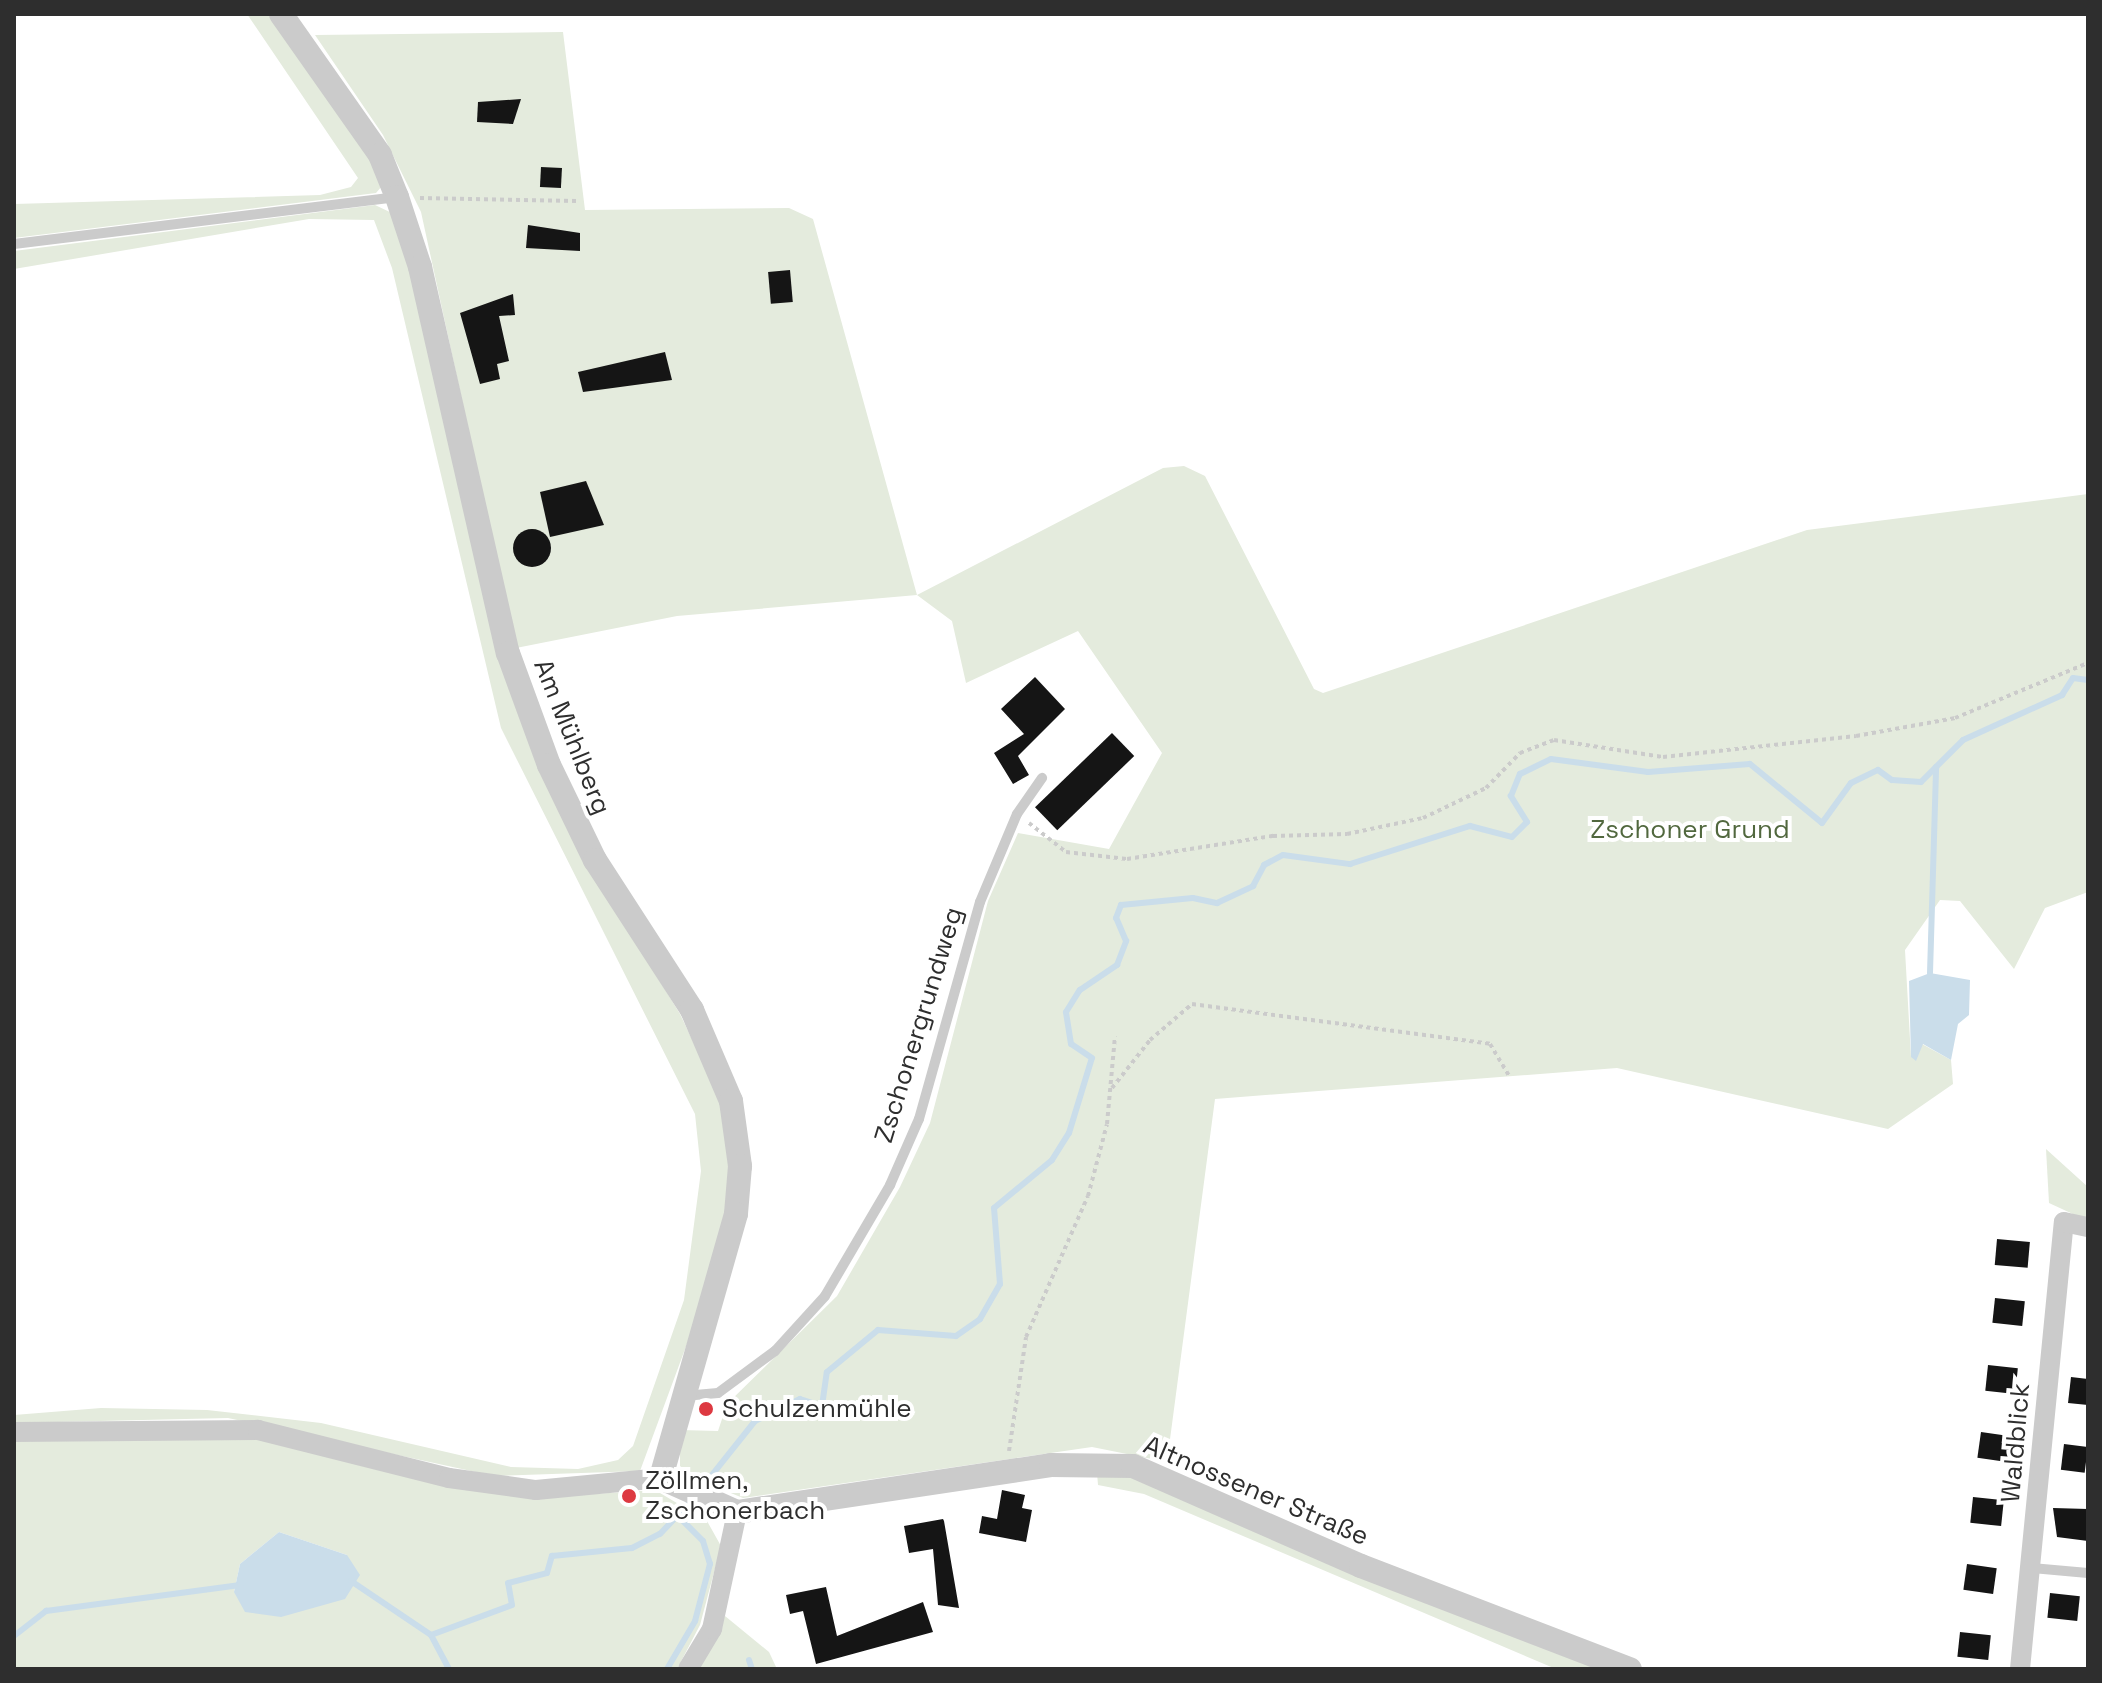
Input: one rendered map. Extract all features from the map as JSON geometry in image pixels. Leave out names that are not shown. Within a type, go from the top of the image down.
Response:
[{"type":"street","name":"Am Mühlberg","points":[[281,14],[380,155],[420,267],[508,653],[544,751],[595,860],[692,1010],[736,1123],[736,1214],[682,1396],[666,1482]]},
{"type":"street","name":"Waldblick","points":[[2020,1669],[2064,1222],[2088,1227]]},
{"type":"street","points":[[14,1432],[227,1427],[494,1486],[569,1490],[666,1482]]},
{"type":"street","name":"Altnossener Straße","points":[[666,1482],[709,1505],[737,1512],[1007,1472],[1133,1466],[1361,1566],[1630,1669]]},
{"type":"street","points":[[688,1669],[712,1629],[737,1512]]},
{"type":"lane","points":[[14,244],[397,197]]},
{"type":"lane","name":"Zschonergrundweg","points":[[682,1396],[718,1393],[775,1351],[825,1296],[890,1185],[919,1119],[980,902],[1017,814],[1042,778]]},
{"type":"lane","points":[[2031,1568],[2088,1573]]},
{"type":"path","points":[[397,197],[577,201]]},
{"type":"path","points":[[1017,814],[1066,852],[1127,859],[1273,836],[1347,834],[1423,818],[1486,788],[1520,753],[1554,740],[1663,757],[1856,736],[1955,718],[2088,663]]},
{"type":"path","points":[[1112,1088],[1192,1004],[1490,1044],[1509,1076]]},
{"type":"path","points":[[1007,1472],[1026,1337],[1088,1196],[1112,1088],[1115,1036]]},
{"type":"green space","points":[[247,14],[272,14],[376,168],[382,186],[376,193],[14,238],[14,204],[320,195],[351,187],[358,178]]},
{"type":"green space","points":[[563,32],[585,210],[789,208],[813,219],[917,595],[677,616],[516,648],[421,212],[383,135],[315,35]]},
{"type":"green space","points":[[375,205],[394,214],[404,245],[499,659],[589,866],[680,1014],[722,1103],[732,1189],[705,1295],[640,1471],[494,1476],[228,1418],[14,1423],[14,1415],[101,1408],[207,1410],[321,1423],[511,1467],[578,1469],[618,1460],[633,1446],[684,1300],[701,1171],[695,1114],[501,728],[392,268],[374,220],[309,219],[14,269],[14,251]]},
{"type":"green space","name":"Zschoner Grund","points":[[1184,466],[1205,476],[1314,689],[1323,693],[1807,530],[2088,494],[2088,892],[2045,908],[2014,969],[1960,901],[1940,900],[1905,950],[1911,1057],[1922,1044],[1951,1060],[1953,1084],[1888,1129],[1617,1068],[1215,1099],[1167,1462],[1092,1447],[743,1498],[694,1478],[680,1466],[680,1430],[718,1431],[727,1404],[837,1296],[900,1187],[930,1123],[988,901],[1018,833],[1109,849],[1162,753],[1078,631],[966,683],[952,621],[917,595],[1163,468]]},
{"type":"green space","points":[[2046,1149],[2088,1187],[2088,1221],[2049,1203]]},
{"type":"green space","points":[[254,1438],[532,1498],[655,1490],[707,1521],[721,1546],[700,1625],[677,1669],[14,1669],[14,1441]],"holes":[[[279,1532],[347,1555],[234,1592],[240,1564]]]},
{"type":"green space","points":[[1097,1473],[1123,1473],[1608,1669],[1556,1669],[1144,1494],[1098,1485]]},
{"type":"green space","points":[[725,1616],[769,1652],[777,1669],[697,1669]]},
{"type":"water","points":[[1930,973],[1970,980],[1969,1015],[1958,1024],[1951,1060],[1923,1044],[1916,1061],[1911,1057],[1909,981]]},
{"type":"water","points":[[279,1532],[347,1555],[360,1575],[345,1599],[281,1617],[245,1612],[234,1592],[240,1564]]},
{"type":"building","points":[[521,99],[513,124],[477,122],[478,102]]},
{"type":"building","points":[[541,167],[562,168],[561,188],[540,187]]},
{"type":"building","points":[[528,225],[580,233],[580,251],[526,248]]},
{"type":"building","points":[[790,270],[793,302],[771,304],[768,272]]},
{"type":"building","points":[[513,294],[515,315],[499,316],[509,361],[497,364],[500,379],[480,384],[460,313]]},
{"type":"building","points":[[665,352],[672,380],[583,392],[578,372]]},
{"type":"building","points":[[586,481],[604,525],[550,537],[540,492]]},
{"type":"building","points":[[532,529],[546,534],[551,548],[546,562],[532,567],[518,562],[513,548],[518,534]]},
{"type":"building","points":[[1035,677],[1065,709],[1018,756],[1029,775],[1013,784],[994,753],[1024,734],[1001,709]]},
{"type":"building","points":[[1112,733],[1134,756],[1057,830],[1035,807]]},
{"type":"building","points":[[1997,1239],[2030,1242],[2028,1268],[1995,1265]]},
{"type":"building","points":[[1995,1298],[2025,1301],[2022,1326],[1992,1323]]},
{"type":"building","points":[[1988,1365],[2018,1368],[2015,1394],[1985,1391]]},
{"type":"building","points":[[2071,1377],[2088,1379],[2088,1405],[2068,1403]]},
{"type":"building","points":[[1981,1432],[2011,1436],[2007,1462],[1977,1458]]},
{"type":"building","points":[[2064,1444],[2088,1447],[2085,1473],[2061,1470]]},
{"type":"building","points":[[1002,1490],[1025,1495],[1022,1508],[1032,1510],[1026,1542],[979,1533],[982,1516],[997,1519]]},
{"type":"building","points":[[1973,1497],[2004,1500],[2001,1526],[1970,1523]]},
{"type":"building","points":[[2053,1508],[2088,1509],[2088,1541],[2057,1537]]},
{"type":"building","points":[[943,1519],[959,1608],[938,1605],[933,1549],[909,1553],[904,1526]]},
{"type":"building","points":[[1967,1564],[1997,1568],[1993,1594],[1963,1590]]},
{"type":"building","points":[[826,1587],[837,1636],[923,1602],[933,1632],[816,1664],[803,1611],[790,1614],[786,1595]]},
{"type":"building","points":[[2050,1593],[2080,1596],[2077,1621],[2047,1618]]},
{"type":"building","points":[[1960,1632],[1991,1635],[1988,1660],[1957,1657]]},
{"type":"waterway","points":[[700,1490],[755,1421],[800,1399],[822,1406],[827,1372],[878,1330],[956,1336],[980,1319],[1000,1284],[994,1208],[1052,1160],[1069,1133],[1092,1058],[1071,1044],[1066,1012],[1080,990],[1117,965],[1126,941],[1116,918],[1121,905],[1193,898],[1217,903],[1253,886],[1264,865],[1283,855],[1350,864],[1470,826],[1512,837],[1527,822],[1511,796],[1520,774],[1551,759],[1648,772],[1750,764],[1822,823],[1851,783],[1878,770],[1892,780],[1921,782],[1963,740],[2062,695],[2073,678],[2088,680]]},
{"type":"waterway","points":[[1930,973],[1936,767]]},
{"type":"waterway","points":[[449,1669],[431,1635],[512,1605],[508,1583],[547,1573],[552,1556],[632,1548],[660,1534],[693,1499]]},
{"type":"waterway","points":[[667,1669],[695,1621],[710,1564],[703,1541],[678,1516]]},
{"type":"waterway","points":[[351,1581],[431,1635]]},
{"type":"waterway","points":[[14,1636],[46,1611],[240,1585]]},
{"type":"waterway","points":[[749,1660],[752,1669]]},
{"type":"place","name":"Schulzenmühle","points":[[706,1409]]},
{"type":"place","name":"Zöllmen, Zschonerbach","points":[[629,1496]]}]
